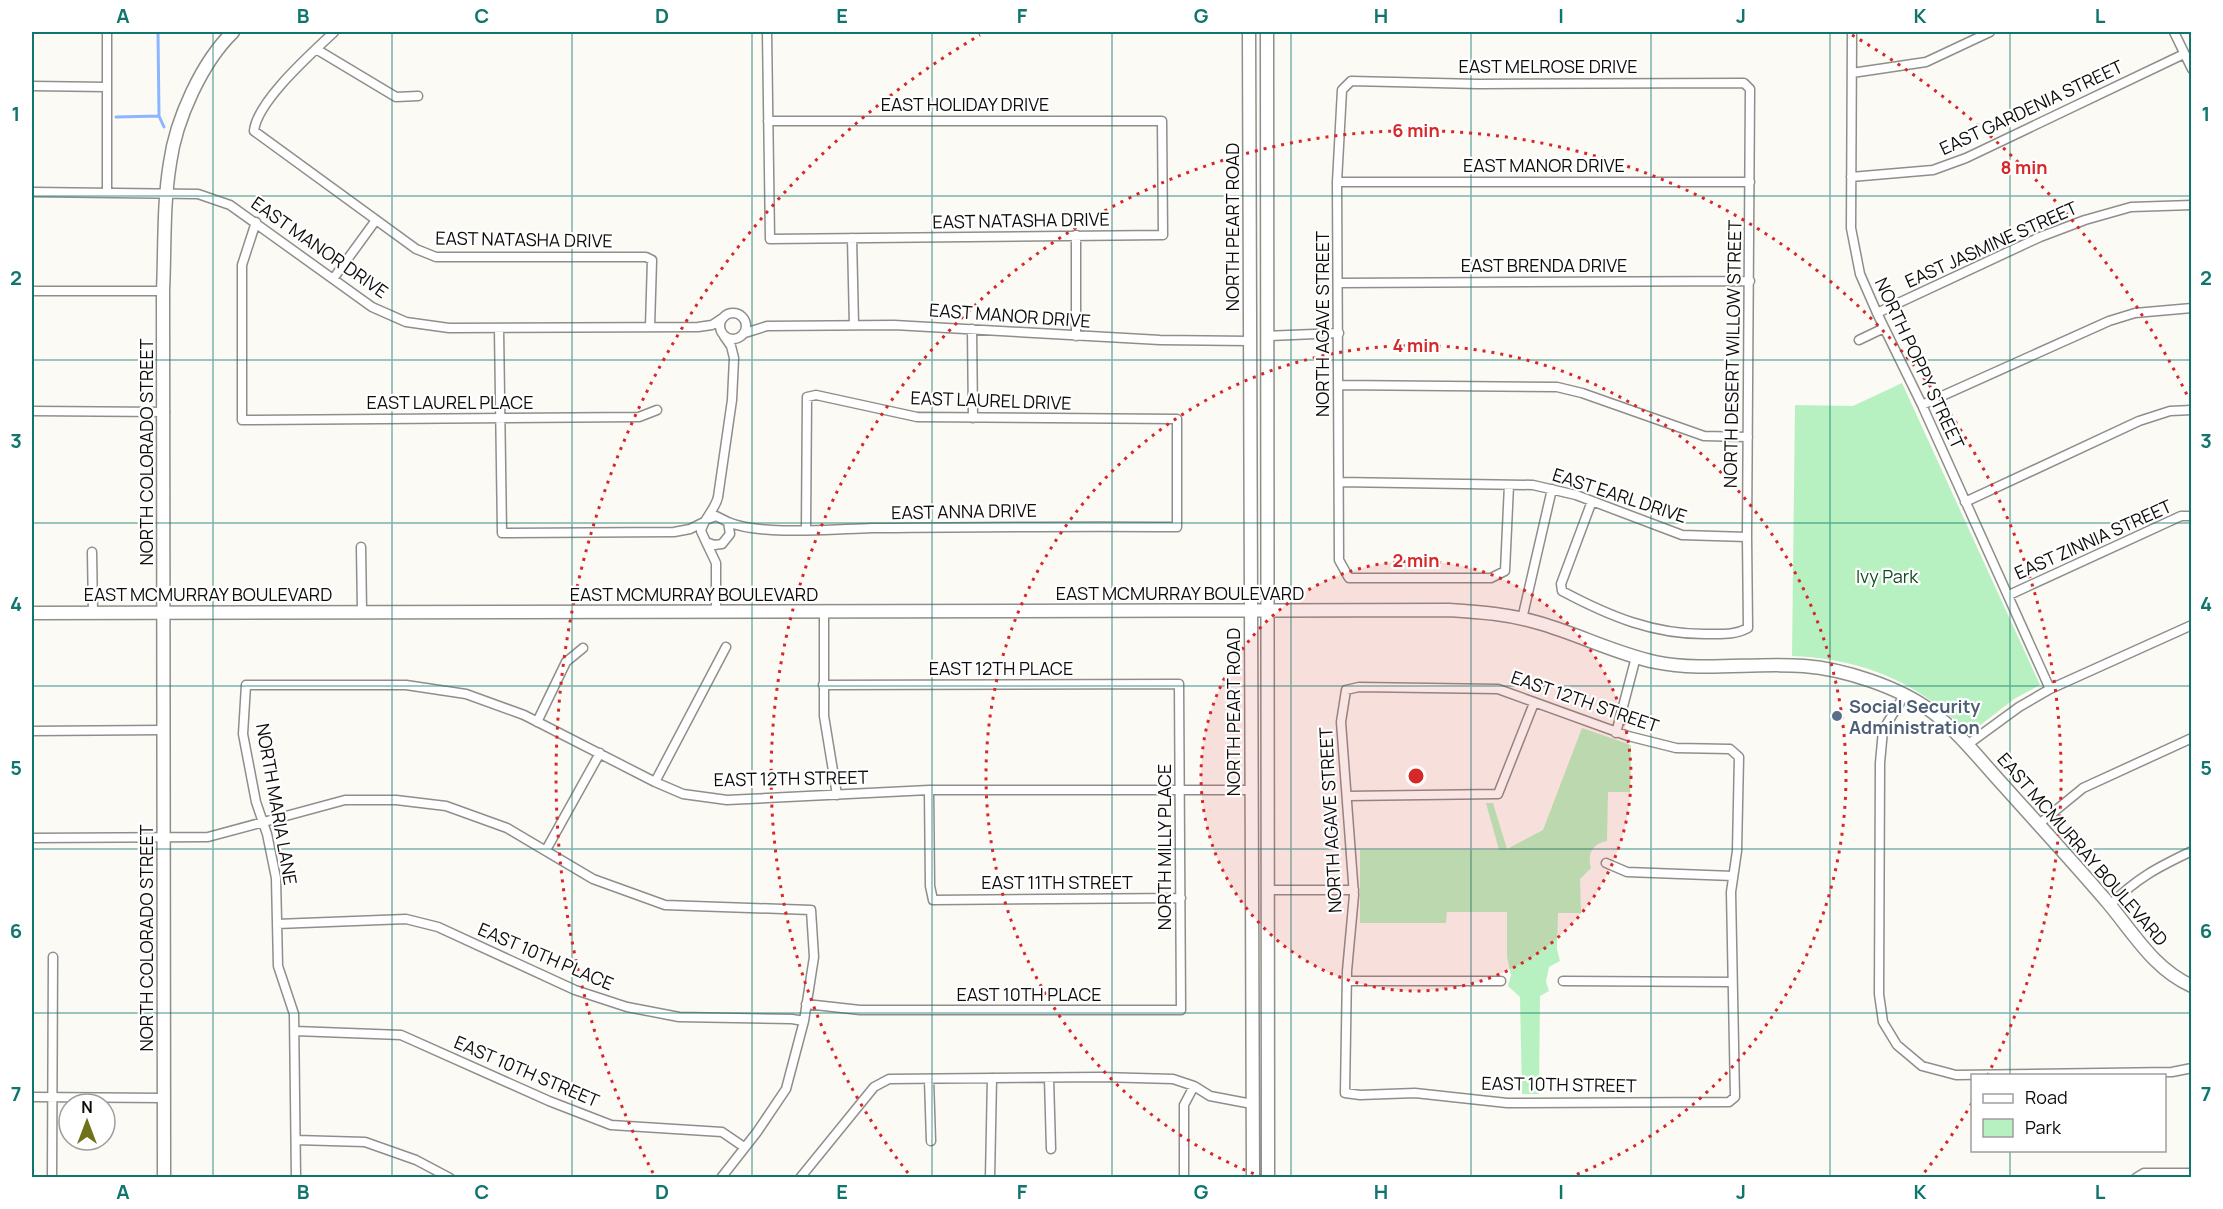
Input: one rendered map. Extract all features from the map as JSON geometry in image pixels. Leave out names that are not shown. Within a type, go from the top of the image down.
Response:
[{"type":"street","points":[[107,32],[107,192]]},
{"type":"street","name":"NORTH COLORADO STREET","points":[[164,1178],[165,412],[163,291],[168,193],[174,144],[194,87],[225,40],[233,32]]},
{"type":"street","points":[[334,32],[316,49],[396,97],[417,96]]},
{"type":"street","points":[[767,32],[768,121]]},
{"type":"street","name":"NORTH PEART ROAD","points":[[1249,32],[1253,1178]]},
{"type":"street","name":"NORTH PEART ROAD","points":[[1267,32],[1268,1178]]},
{"type":"street","name":"NORTH POPPY STREET","points":[[1852,32],[1851,228],[1860,274],[1876,313],[1922,405],[2009,595],[2050,689]]},
{"type":"street","points":[[1852,73],[1926,62],[1990,32]]},
{"type":"street","points":[[2177,32],[2192,69]]},
{"type":"street","name":"EAST NATASHA DRIVE","points":[[316,49],[285,79],[255,120],[254,131],[416,249],[436,257],[645,257],[652,260],[650,327]]},
{"type":"street","name":"EAST GARDENIA STREET","points":[[1851,177],[1933,170],[1955,162],[2184,54]]},
{"type":"street","name":"EAST MELROSE DRIVE","points":[[1351,81],[1478,84],[1744,83]]},
{"type":"street","name":"NORTH AGAVE STREET","points":[[1351,81],[1342,90],[1337,182],[1339,560],[1349,578],[1491,578],[1505,571],[1509,484]]},
{"type":"street","name":"NORTH DESERT WILLOW STREET","points":[[1592,501],[1561,584],[1562,591],[1601,612],[1643,627],[1683,635],[1737,634],[1748,628],[1750,89],[1744,83]]},
{"type":"street","points":[[32,86],[107,87]]},
{"type":"street","name":"EAST NATASHA DRIVE","points":[[768,121],[770,239],[1163,235]]},
{"type":"street","name":"EAST HOLIDAY DRIVE","points":[[768,121],[1162,121],[1163,235]]},
{"type":"street","name":"EAST MANOR DRIVE","points":[[1337,182],[1750,182]]},
{"type":"street","name":"EAST MANOR DRIVE","points":[[32,192],[198,194],[230,205],[372,307],[406,322],[449,328],[498,329],[698,327],[712,325],[724,317]]},
{"type":"street","name":"EAST JASMINE STREET","points":[[1876,313],[2040,237],[2085,220],[2131,207],[2192,205]]},
{"type":"street","points":[[333,279],[376,220]]},
{"type":"street","name":"EAST LAUREL PLACE","points":[[256,222],[242,265],[242,420],[639,417],[657,410]]},
{"type":"street","points":[[1076,236],[1076,336]]},
{"type":"street","points":[[852,238],[854,326]]},
{"type":"street","name":"EAST BRENDA DRIVE","points":[[1339,283],[1750,281]]},
{"type":"street","points":[[32,291],[163,291]]},
{"type":"street","points":[[1922,405],[2109,321],[2135,312],[2192,308]]},
{"type":"street","points":[[716,613],[716,563],[701,531],[716,506],[718,497],[732,400],[734,358],[746,323],[741,316],[734,313],[724,317],[720,325],[734,358]]},
{"type":"street","name":"EAST MANOR DRIVE","points":[[741,316],[767,326]]},
{"type":"street","name":"EAST MANOR DRIVE","points":[[744,334],[767,326],[894,325],[1160,340],[1250,341]]},
{"type":"street","name":"EAST MANOR DRIVE","points":[[698,327],[724,335]]},
{"type":"street","points":[[1859,340],[1884,328]]},
{"type":"street","points":[[498,329],[501,533],[674,532],[690,529],[716,516],[726,521]]},
{"type":"street","points":[[972,329],[973,418]]},
{"type":"street","points":[[1267,336],[1339,333]]},
{"type":"street","points":[[724,335],[732,339],[744,334]]},
{"type":"street","points":[[1339,384],[1557,387],[1582,393],[1704,436],[1748,437]]},
{"type":"street","name":"EAST LAUREL DRIVE","points":[[806,529],[807,398],[816,395],[917,417],[1177,419],[1177,527]]},
{"type":"street","points":[[1965,501],[2139,421],[2170,411],[2192,410]]},
{"type":"street","points":[[32,411],[165,412]]},
{"type":"street","name":"EAST EARL DRIVE","points":[[1339,482],[1533,485],[1592,501],[1682,535],[1747,537]]},
{"type":"street","points":[[1522,619],[1552,489]]},
{"type":"street","points":[[716,563],[730,530],[718,497]]},
{"type":"street","name":"EAST ZINNIA STREET","points":[[2009,595],[2181,516],[2192,516]]},
{"type":"street","name":"EAST ANNA DRIVE","points":[[726,521],[752,529],[1177,527]]},
{"type":"street","name":"EAST ANNA DRIVE","points":[[727,540],[752,529]]},
{"type":"street","points":[[674,532],[718,545],[727,540]]},
{"type":"street","points":[[361,547],[362,611]]},
{"type":"street","points":[[92,552],[93,612]]},
{"type":"street","name":"EAST MCMURRAY BOULEVARD","points":[[32,613],[1449,610],[1498,613],[1539,623],[1616,652],[1657,662],[1707,666],[1804,666],[1836,671],[1870,681],[1931,711],[1967,745],[2110,904],[2142,946],[2176,979],[2192,986]]},
{"type":"street","points":[[824,612],[824,716],[837,795]]},
{"type":"street","points":[[1967,745],[2019,707],[2050,689],[2192,625]]},
{"type":"street","points":[[655,782],[726,647]]},
{"type":"street","points":[[537,722],[566,662],[583,648]]},
{"type":"street","points":[[1616,733],[1636,657]]},
{"type":"street","name":"EAST 12TH PLACE","points":[[824,685],[1179,684]]},
{"type":"street","name":"NORTH MILLY PLACE","points":[[1179,684],[1181,1010]]},
{"type":"street","name":"EAST 12TH STREET","points":[[246,686],[406,685],[466,694],[537,722],[683,794],[727,800],[929,790],[1251,790]]},
{"type":"street","name":"NORTH MARIA LANE","points":[[246,686],[243,734],[252,782],[276,878],[278,966],[294,1014],[296,1178]]},
{"type":"street","name":"EAST 12TH STREET","points":[[1346,690],[1359,687],[1498,689],[1616,733],[1676,748],[1730,749],[1739,757],[1737,851],[1733,876]]},
{"type":"street","name":"NORTH AGAVE STREET","points":[[1345,1093],[1347,981],[1353,890],[1341,722],[1346,690]]},
{"type":"street","points":[[1904,696],[1883,730],[1880,763],[1879,994],[1883,1022],[1897,1045],[1922,1066],[1956,1075],[1971,1075]]},
{"type":"street","points":[[1347,796],[1498,794],[1534,703]]},
{"type":"street","points":[[32,731],[163,730]]},
{"type":"street","points":[[2039,825],[2083,788],[2192,738]]},
{"type":"street","points":[[546,850],[600,753]]},
{"type":"street","name":"EAST 11TH STREET","points":[[929,790],[930,886],[933,900],[1181,898]]},
{"type":"street","points":[[32,838],[208,837],[345,800],[396,800],[446,806],[507,828],[593,879],[665,905],[811,910],[813,957],[804,1021],[786,1089],[721,1178]]},
{"type":"street","points":[[2110,904],[2133,882],[2157,867],[2192,851]]},
{"type":"street","points":[[1563,981],[1732,982],[1731,892],[1733,876],[1627,872],[1606,863]]},
{"type":"street","points":[[1268,890],[1353,890]]},
{"type":"street","name":"EAST 10TH PLACE","points":[[277,924],[406,919],[438,927],[575,990],[627,1007],[679,1017],[804,1021]]},
{"type":"street","points":[[52,1178],[53,957]]},
{"type":"street","points":[[1347,981],[1501,981]]},
{"type":"street","name":"EAST 10TH STREET","points":[[1345,1093],[1360,1095],[1415,1093],[1507,1103],[1729,1102],[1736,1097],[1732,982]]},
{"type":"street","name":"EAST 10TH PLACE","points":[[806,1004],[860,1011],[1181,1010]]},
{"type":"street","name":"EAST 10TH STREET","points":[[295,1031],[401,1035],[549,1101],[611,1125],[722,1132],[744,1148]]},
{"type":"street","points":[[2028,1074],[2172,1072],[2192,1068]]},
{"type":"street","points":[[990,1178],[992,1078]]},
{"type":"street","points":[[1049,1078],[1051,1149]]},
{"type":"street","points":[[800,1178],[874,1087],[890,1079],[1173,1079],[1194,1086],[1210,1096],[1252,1104]]},
{"type":"street","points":[[929,1079],[931,1141]]},
{"type":"street","points":[[1184,1178],[1184,1105],[1194,1086]]},
{"type":"street","points":[[32,1097],[164,1098]]},
{"type":"street","points":[[296,1140],[365,1142],[416,1160],[445,1176]]},
{"type":"street","points":[[2136,1178],[2144,1173],[2192,1173]]},
{"type":"green space","name":"Ivy Park","points":[[1902,383],[2040,685],[2014,699],[1969,734],[1930,700],[1889,677],[1843,662],[1792,656],[1795,405],[1853,406]]},
{"type":"green space","points":[[1582,728],[1631,745],[1630,792],[1608,792],[1607,841],[1594,847],[1590,854],[1591,868],[1580,879],[1581,913],[1558,913],[1557,949],[1560,961],[1549,967],[1546,982],[1549,991],[1540,996],[1539,1094],[1522,1094],[1520,997],[1508,986],[1511,975],[1507,957],[1507,912],[1447,912],[1446,923],[1360,923],[1360,850],[1499,850],[1486,803],[1493,803],[1507,849],[1543,830]]},
{"type":"waterway","points":[[158,32],[159,116],[164,127]]},
{"type":"waterway","points":[[116,117],[159,116]]},
{"type":"place","name":"Social Security Administration","points":[[1837,716]]}]
